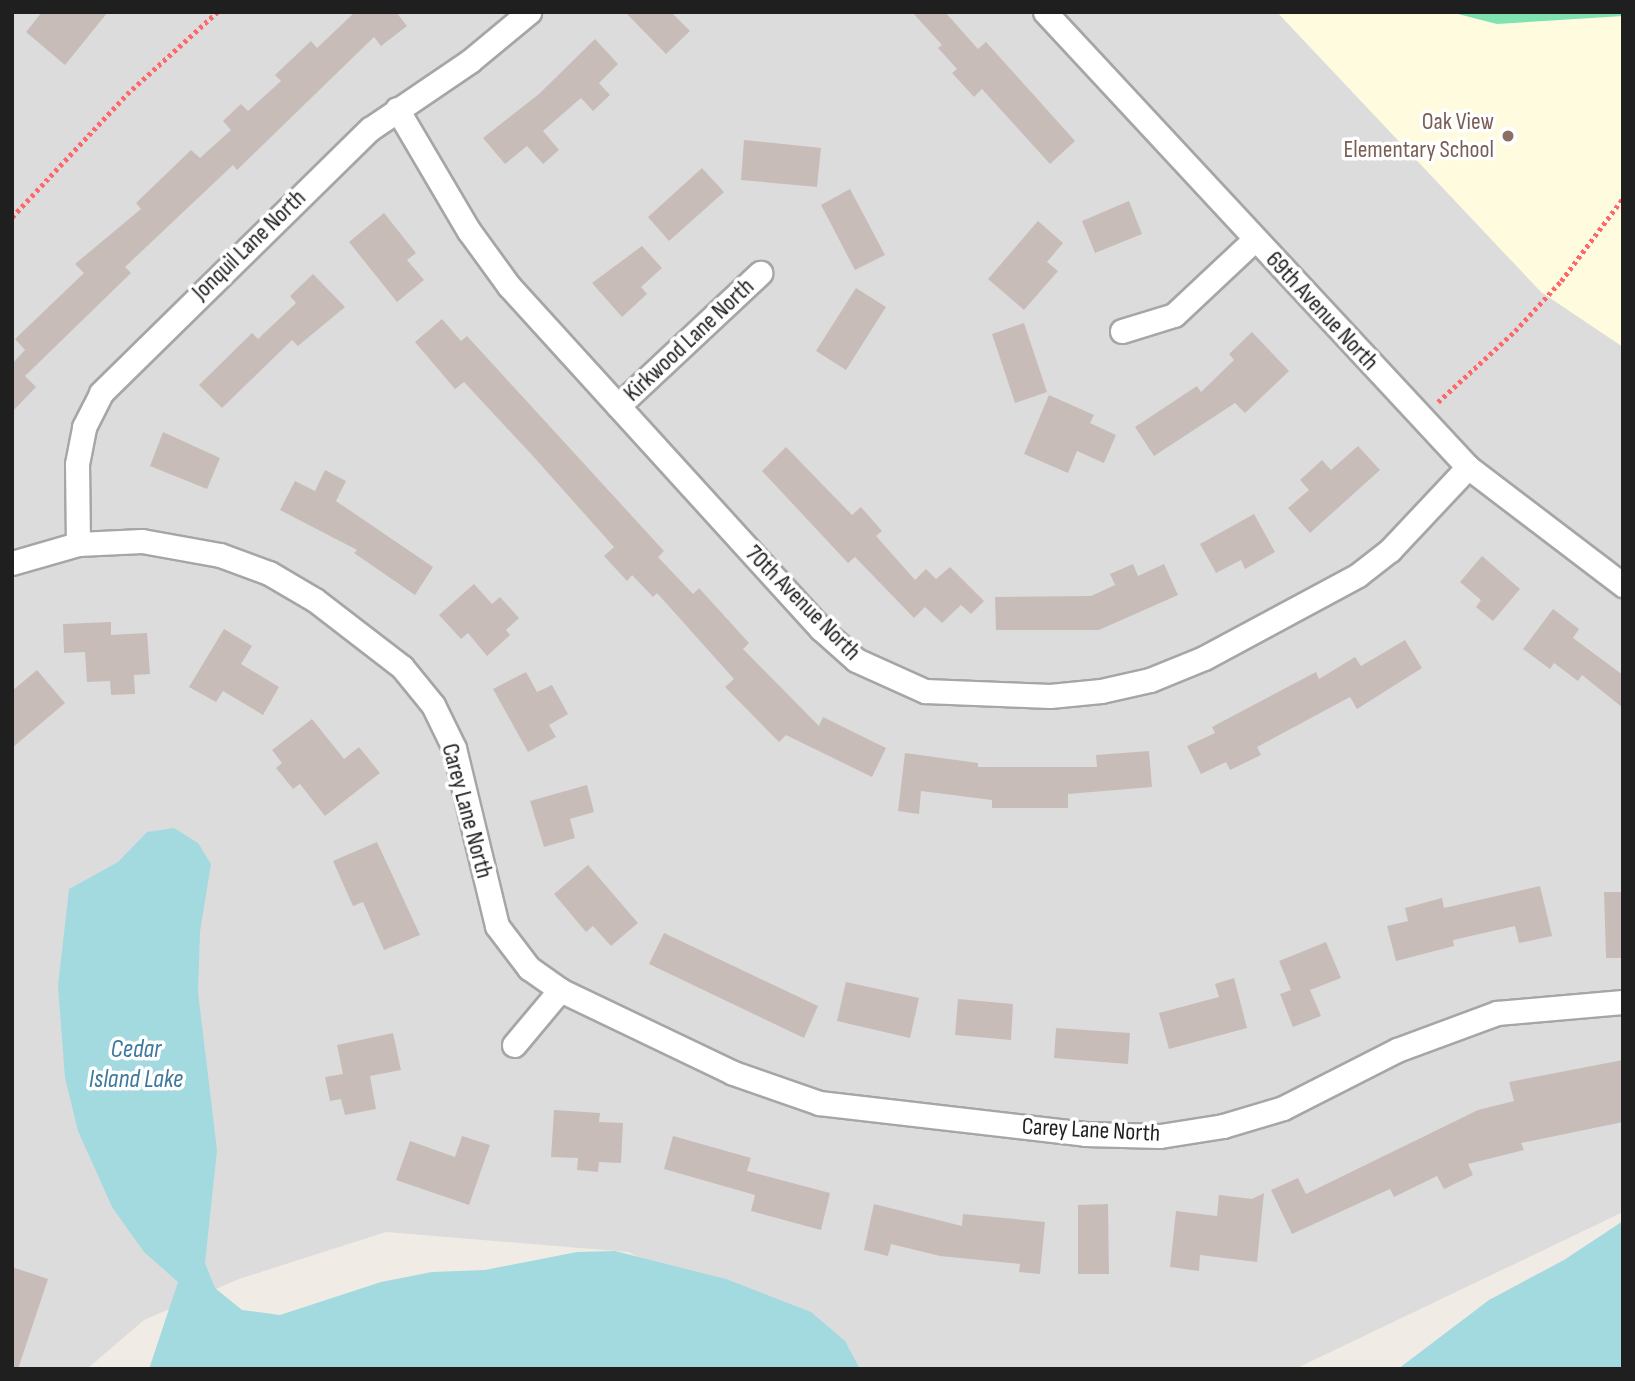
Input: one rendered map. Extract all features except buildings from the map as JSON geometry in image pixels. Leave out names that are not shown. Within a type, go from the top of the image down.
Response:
[{"type":"street","name":"Jonquil Lane North","points":[[78,544],[77,464],[84,427],[102,393],[348,148],[397,108],[470,61],[530,12]]},
{"type":"street","name":"69th Avenue North","points":[[1045,12],[1468,467],[1623,584]]},
{"type":"street","name":"70th Avenue North","points":[[397,108],[487,257],[618,406],[821,629],[856,660],[925,691],[972,696],[1101,691],[1150,680],[1204,658],[1358,575],[1418,523],[1468,467]]},
{"type":"street","points":[[1122,331],[1174,314],[1255,239]]},
{"type":"street","name":"Kirkwood Lane North","points":[[618,406],[760,273]]},
{"type":"street","name":"Carey Lane North","points":[[12,564],[78,544],[168,544],[220,555],[257,569],[315,600],[402,667],[433,705],[454,748],[497,926],[529,968],[560,990],[733,1073],[819,1103],[1086,1134],[1160,1136],[1223,1126],[1283,1108],[1397,1050],[1497,1013],[1623,1002]]},
{"type":"street","points":[[514,1045],[560,990]]},
{"type":"path","points":[[12,217],[127,94],[217,12]]},
{"type":"path","points":[[1421,418],[1515,331],[1578,260],[1623,198]]},
{"type":"shaded area","points":[[12,12],[1277,12],[1510,259],[1623,339],[1623,1212],[1295,1369],[830,1369],[736,1300],[628,1252],[386,1232],[239,1279],[144,1320],[87,1369],[12,1369]]},
{"type":"shaded area","name":"Oak View Elementary School","points":[[1277,12],[1623,12],[1623,347],[1541,292]]},
{"type":"green space","points":[[1450,12],[1623,12],[1623,16],[1497,24]]},
{"type":"water","name":"Cedar Island Lake","points":[[174,828],[198,843],[211,864],[200,932],[198,992],[217,1150],[205,1263],[215,1288],[242,1310],[280,1315],[381,1282],[432,1272],[485,1270],[577,1252],[615,1251],[726,1279],[811,1312],[845,1341],[860,1369],[149,1369],[178,1282],[144,1252],[112,1207],[78,1131],[65,1078],[58,986],[69,889],[118,862],[147,832]]},
{"type":"water","points":[[1623,1221],[1623,1369],[1398,1369],[1489,1300],[1564,1260]]},
{"type":"place","name":"Oak View Elementary School","points":[[1508,136]]}]
